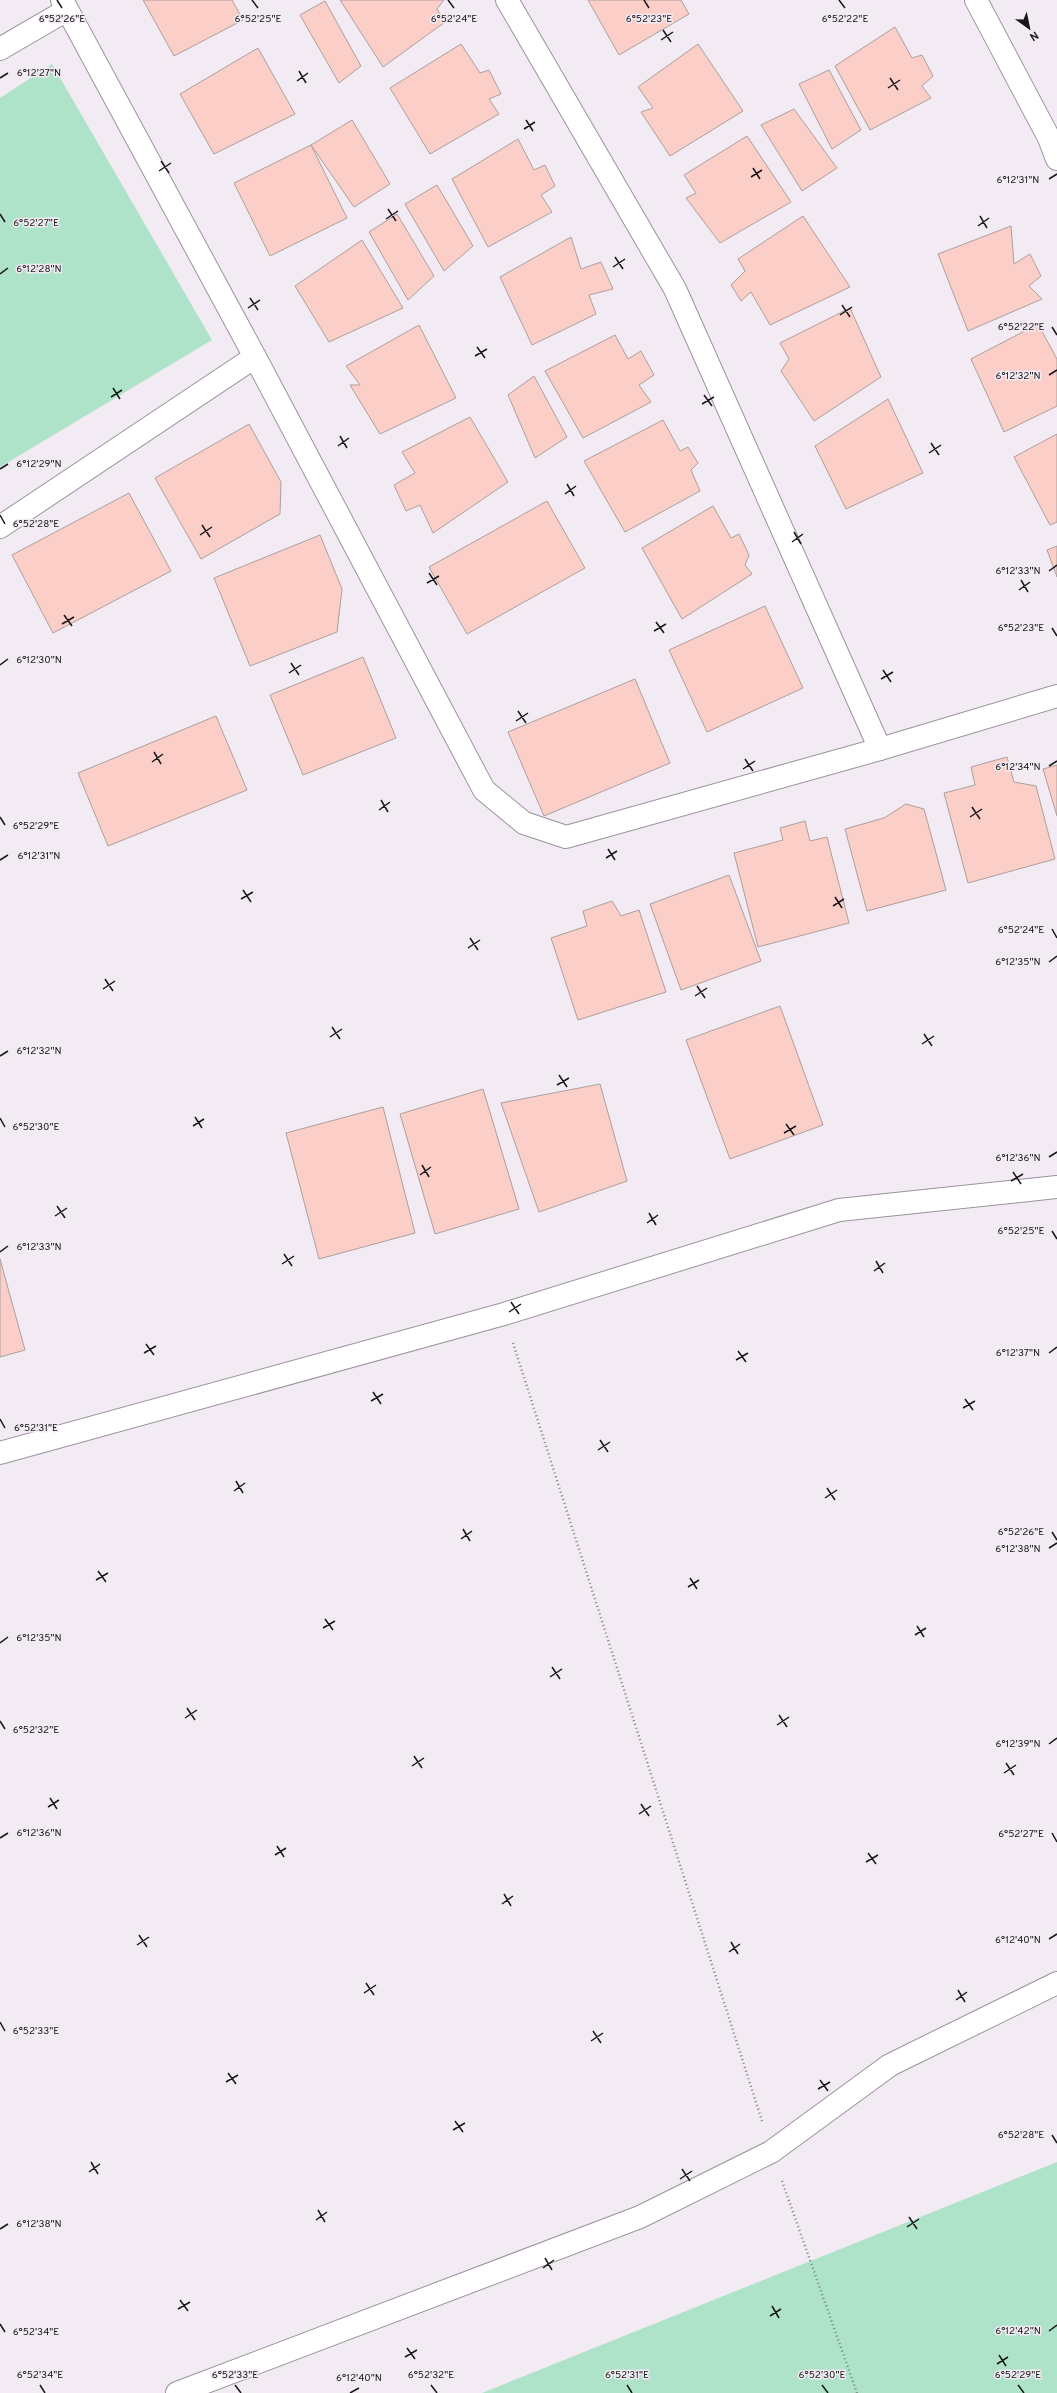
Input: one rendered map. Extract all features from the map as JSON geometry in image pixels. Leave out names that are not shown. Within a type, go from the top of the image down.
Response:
[{"type":"street","points":[[507,0],[675,289],[880,749]]},
{"type":"street","points":[[976,0],[1045,131],[1057,159]]},
{"type":"street","points":[[0,49],[65,5],[255,357],[484,790],[524,823],[566,837],[880,749],[1057,696]]},
{"type":"street","points":[[0,527],[255,357]]},
{"type":"street","points":[[0,1453],[504,1314],[839,1210],[1057,1187]]},
{"type":"street","points":[[177,2393],[640,2217],[771,2152],[890,2065],[1057,1983]]},
{"type":"path","points":[[504,1314],[771,2152],[857,2393]]},
{"type":"green space","points":[[52,64],[212,340],[0,467],[0,98]]},
{"type":"green space","points":[[1057,2162],[1057,2393],[482,2393]]},
{"type":"building","points":[[143,0],[232,0],[243,20],[174,56]]},
{"type":"building","points":[[340,0],[444,0],[437,9],[445,22],[383,67]]},
{"type":"building","points":[[588,0],[681,0],[689,14],[619,55]]},
{"type":"building","points":[[325,1],[361,66],[339,83],[300,15]]},
{"type":"building","points":[[895,27],[912,58],[922,55],[933,76],[922,86],[931,98],[870,130],[835,66]]},
{"type":"building","points":[[461,44],[480,73],[489,70],[501,94],[489,99],[499,114],[430,154],[390,88]]},
{"type":"building","points":[[698,44],[743,111],[670,156],[641,112],[653,108],[638,87]]},
{"type":"building","points":[[258,48],[295,114],[214,154],[180,94]]},
{"type":"building","points":[[829,70],[861,130],[832,149],[799,84]]},
{"type":"building","points":[[794,109],[837,168],[802,191],[761,125]]},
{"type":"building","points":[[352,120],[390,184],[354,207],[311,145]]},
{"type":"building","points":[[747,136],[791,202],[720,243],[686,198],[696,193],[684,175]]},
{"type":"building","points":[[518,139],[534,170],[545,165],[555,186],[541,195],[552,212],[488,247],[452,179]]},
{"type":"building","points":[[311,145],[347,218],[270,256],[234,183]]},
{"type":"building","points":[[437,185],[473,246],[444,271],[405,204]]},
{"type":"building","points":[[397,214],[434,276],[408,300],[369,232]]},
{"type":"building","points":[[803,216],[850,287],[770,325],[751,292],[741,301],[731,285],[745,271],[738,259]]},
{"type":"building","points":[[1011,226],[1014,264],[1030,254],[1041,276],[1029,286],[1042,299],[968,331],[938,254]]},
{"type":"building","points":[[571,237],[581,269],[601,262],[613,289],[589,295],[596,314],[532,345],[500,277]]},
{"type":"building","points":[[362,240],[403,308],[329,342],[295,286]]},
{"type":"building","points":[[850,308],[881,377],[814,421],[781,371],[789,359],[780,343]]},
{"type":"building","points":[[1038,324],[1057,359],[1057,406],[1004,432],[971,359]]},
{"type":"building","points":[[419,325],[456,398],[380,434],[350,385],[360,385],[346,366]]},
{"type":"building","points":[[615,335],[628,359],[641,351],[654,375],[639,385],[651,402],[583,438],[545,371]]},
{"type":"building","points":[[534,376],[567,437],[535,458],[508,395]]},
{"type":"building","points":[[888,399],[923,473],[846,509],[815,446]]},
{"type":"building","points":[[470,417],[508,482],[433,533],[420,505],[406,511],[394,485],[415,473],[402,452]]},
{"type":"building","points":[[663,420],[680,451],[688,447],[698,463],[691,470],[700,491],[625,532],[584,461]]},
{"type":"building","points":[[249,424],[281,482],[280,514],[201,559],[155,478]]},
{"type":"building","points":[[1057,434],[1057,522],[1050,525],[1014,457]]},
{"type":"building","points":[[129,493],[171,571],[53,633],[12,555]]},
{"type":"building","points":[[547,501],[585,568],[467,634],[429,567]]},
{"type":"building","points":[[713,506],[731,538],[739,534],[749,555],[745,565],[752,574],[682,619],[642,548]]},
{"type":"building","points":[[320,535],[342,589],[337,632],[250,666],[214,578]]},
{"type":"building","points":[[1057,546],[1057,577],[1047,550]]},
{"type":"building","points":[[765,606],[803,688],[707,732],[669,650]]},
{"type":"building","points":[[363,657],[396,738],[303,775],[270,695]]},
{"type":"building","points":[[635,679],[670,763],[544,816],[508,732]]},
{"type":"building","points":[[216,716],[247,790],[108,846],[78,773]]},
{"type":"building","points":[[1007,757],[1014,782],[1036,786],[1055,859],[968,883],[944,793],[975,785],[971,767]]},
{"type":"building","points":[[1057,765],[1057,816],[1043,769]]},
{"type":"building","points":[[906,804],[924,809],[946,890],[867,911],[845,829],[884,818]]},
{"type":"building","points":[[805,821],[810,841],[827,837],[849,923],[758,947],[734,853],[783,840],[780,828]]},
{"type":"building","points":[[729,875],[761,961],[681,990],[650,904]]},
{"type":"building","points":[[612,901],[621,916],[639,910],[666,992],[578,1020],[551,938],[587,926],[583,911]]},
{"type":"building","points":[[780,1006],[823,1125],[730,1159],[686,1040]]},
{"type":"building","points":[[600,1084],[627,1181],[539,1212],[501,1103]]},
{"type":"building","points":[[483,1089],[519,1209],[435,1234],[400,1114]]},
{"type":"building","points":[[383,1107],[415,1233],[319,1259],[286,1133]]},
{"type":"building","points":[[0,1259],[25,1350],[0,1357]]}]
